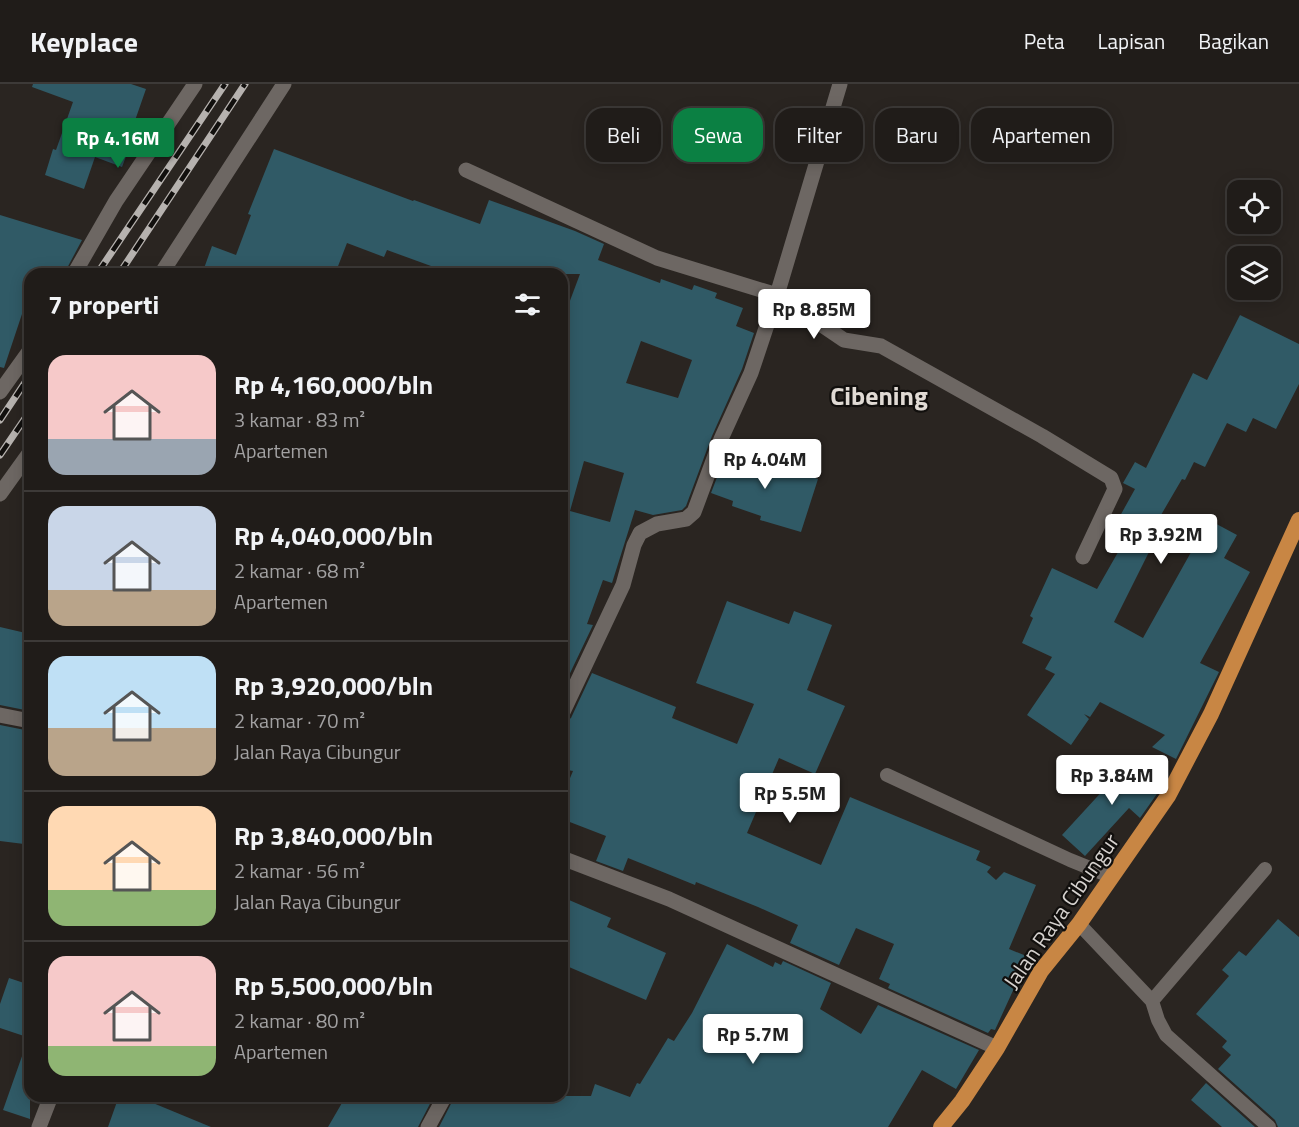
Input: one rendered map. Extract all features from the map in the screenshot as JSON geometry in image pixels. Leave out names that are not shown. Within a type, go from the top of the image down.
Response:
[{"type":"highway","name":"Jalan Raya Cibungur","points":[[941,1127],[962,1101],[997,1048],[1041,971],[1079,924],[1148,826],[1181,772],[1299,520]]},
{"type":"street","points":[[77,268],[116,201],[195,84]]},
{"type":"street","points":[[165,268],[284,84]]},
{"type":"street","points":[[568,701],[623,585],[634,545],[640,533],[657,524],[686,519],[694,512],[721,439],[751,373],[777,295],[840,84]]},
{"type":"street","points":[[466,170],[657,258],[777,295],[794,311],[816,321],[844,340],[881,346],[1112,478],[1115,489],[1083,557]]},
{"type":"street","points":[[0,392],[24,358]]},
{"type":"street","points":[[0,494],[24,460]]},
{"type":"street","points":[[0,715],[24,720]]},
{"type":"street","points":[[568,860],[680,903],[997,1048]]},
{"type":"street","points":[[39,1127],[49,1102]]},
{"type":"street","points":[[428,1127],[441,1102]]},
{"type":"lane","points":[[887,775],[1070,860],[1112,877]]},
{"type":"lane","points":[[1152,1001],[1265,869]]},
{"type":"lane","points":[[1079,924],[1152,1001],[1158,1020],[1167,1035],[1269,1127]]},
{"type":"building","points":[[33,84],[131,84],[146,89],[131,132],[135,133],[122,167],[95,157],[84,189],[45,175],[53,149],[56,150],[73,102],[32,87]]},
{"type":"building","points":[[274,149],[480,224],[489,200],[604,244],[598,260],[660,283],[661,279],[692,290],[694,285],[717,293],[715,298],[743,308],[736,326],[754,333],[742,369],[712,436],[686,506],[682,510],[653,515],[635,510],[612,583],[603,580],[587,624],[593,625],[568,677],[568,306],[580,274],[568,274],[568,268],[436,268],[387,250],[384,257],[347,243],[337,268],[204,268],[212,246],[236,255],[251,215],[248,214]],"holes":[[[641,341],[692,360],[678,398],[626,383]],[[584,461],[624,473],[610,522],[570,511]]]},
{"type":"building","points":[[0,215],[82,240],[67,268],[24,268],[24,308],[4,368],[0,367]]},
{"type":"building","points":[[1240,315],[1299,344],[1299,384],[1276,429],[1253,418],[1246,432],[1227,423],[1205,467],[1194,462],[1185,480],[1182,479],[1161,515],[1159,522],[1163,524],[1114,622],[1143,638],[1209,520],[1237,535],[1224,558],[1250,572],[1200,663],[1219,672],[1176,759],[1152,747],[1165,735],[1100,702],[1090,717],[1084,714],[1089,719],[1071,745],[1027,715],[1055,674],[1045,669],[1052,657],[1022,643],[1033,618],[1030,616],[1052,568],[1097,589],[1129,533],[1115,525],[1135,489],[1123,483],[1135,462],[1146,468],[1193,373],[1207,380]]},
{"type":"building","points":[[729,446],[748,452],[746,456],[818,479],[801,532],[760,520],[761,516],[732,506],[733,501],[711,493]]},
{"type":"building","points":[[727,601],[789,624],[794,611],[832,625],[807,690],[845,706],[815,774],[779,758],[747,833],[821,865],[850,797],[980,851],[976,860],[991,867],[987,872],[996,880],[1004,872],[1036,885],[1009,949],[1036,960],[1020,986],[1016,984],[995,1030],[991,1029],[988,1033],[888,988],[890,984],[879,979],[894,944],[856,928],[839,965],[790,943],[798,925],[758,907],[628,858],[623,871],[596,861],[606,836],[568,821],[568,783],[573,771],[568,770],[568,720],[592,673],[676,707],[672,718],[737,744],[754,704],[696,683]]},
{"type":"building","points":[[0,627],[24,633],[24,710],[0,705]]},
{"type":"building","points":[[0,725],[24,730],[24,844],[0,841]]},
{"type":"building","points":[[1135,763],[1161,788],[1140,818],[1129,808],[1085,856],[1062,835],[1107,786],[1098,778],[1112,764],[1123,775]]},
{"type":"building","points":[[568,900],[611,918],[607,927],[666,953],[646,1000],[568,967]]},
{"type":"building","points":[[1278,919],[1299,937],[1299,1127],[1278,1127],[1275,1120],[1218,1069],[1231,1055],[1222,1047],[1227,1041],[1196,1014],[1229,976],[1222,970],[1239,951],[1246,956]]},
{"type":"building","points":[[727,944],[773,967],[775,962],[781,965],[783,961],[831,983],[820,1009],[861,1034],[878,1005],[979,1050],[956,1089],[922,1070],[888,1127],[439,1127],[452,1102],[568,1102],[568,1096],[591,1096],[595,1084],[630,1097],[668,1038],[674,1041],[692,1013]]},
{"type":"building","points":[[9,978],[24,983],[24,1036],[0,1028],[0,1004]]},
{"type":"building","points":[[24,1050],[24,1102],[30,1102],[30,1119],[3,1110]]},
{"type":"building","points":[[1206,1083],[1255,1127],[1222,1127],[1191,1100]]},
{"type":"building","points":[[117,1102],[153,1102],[211,1127],[108,1127]]},
{"type":"building","points":[[343,1102],[431,1102],[418,1127],[328,1127]]},
{"type":"railway","points":[[101,268],[225,84]]},
{"type":"railway","points":[[123,268],[245,84]]},
{"type":"railway","points":[[0,420],[24,384]]},
{"type":"railway","points":[[0,455],[24,420]]},
{"type":"district","name":"Cibening","points":[[879,396]]}]
